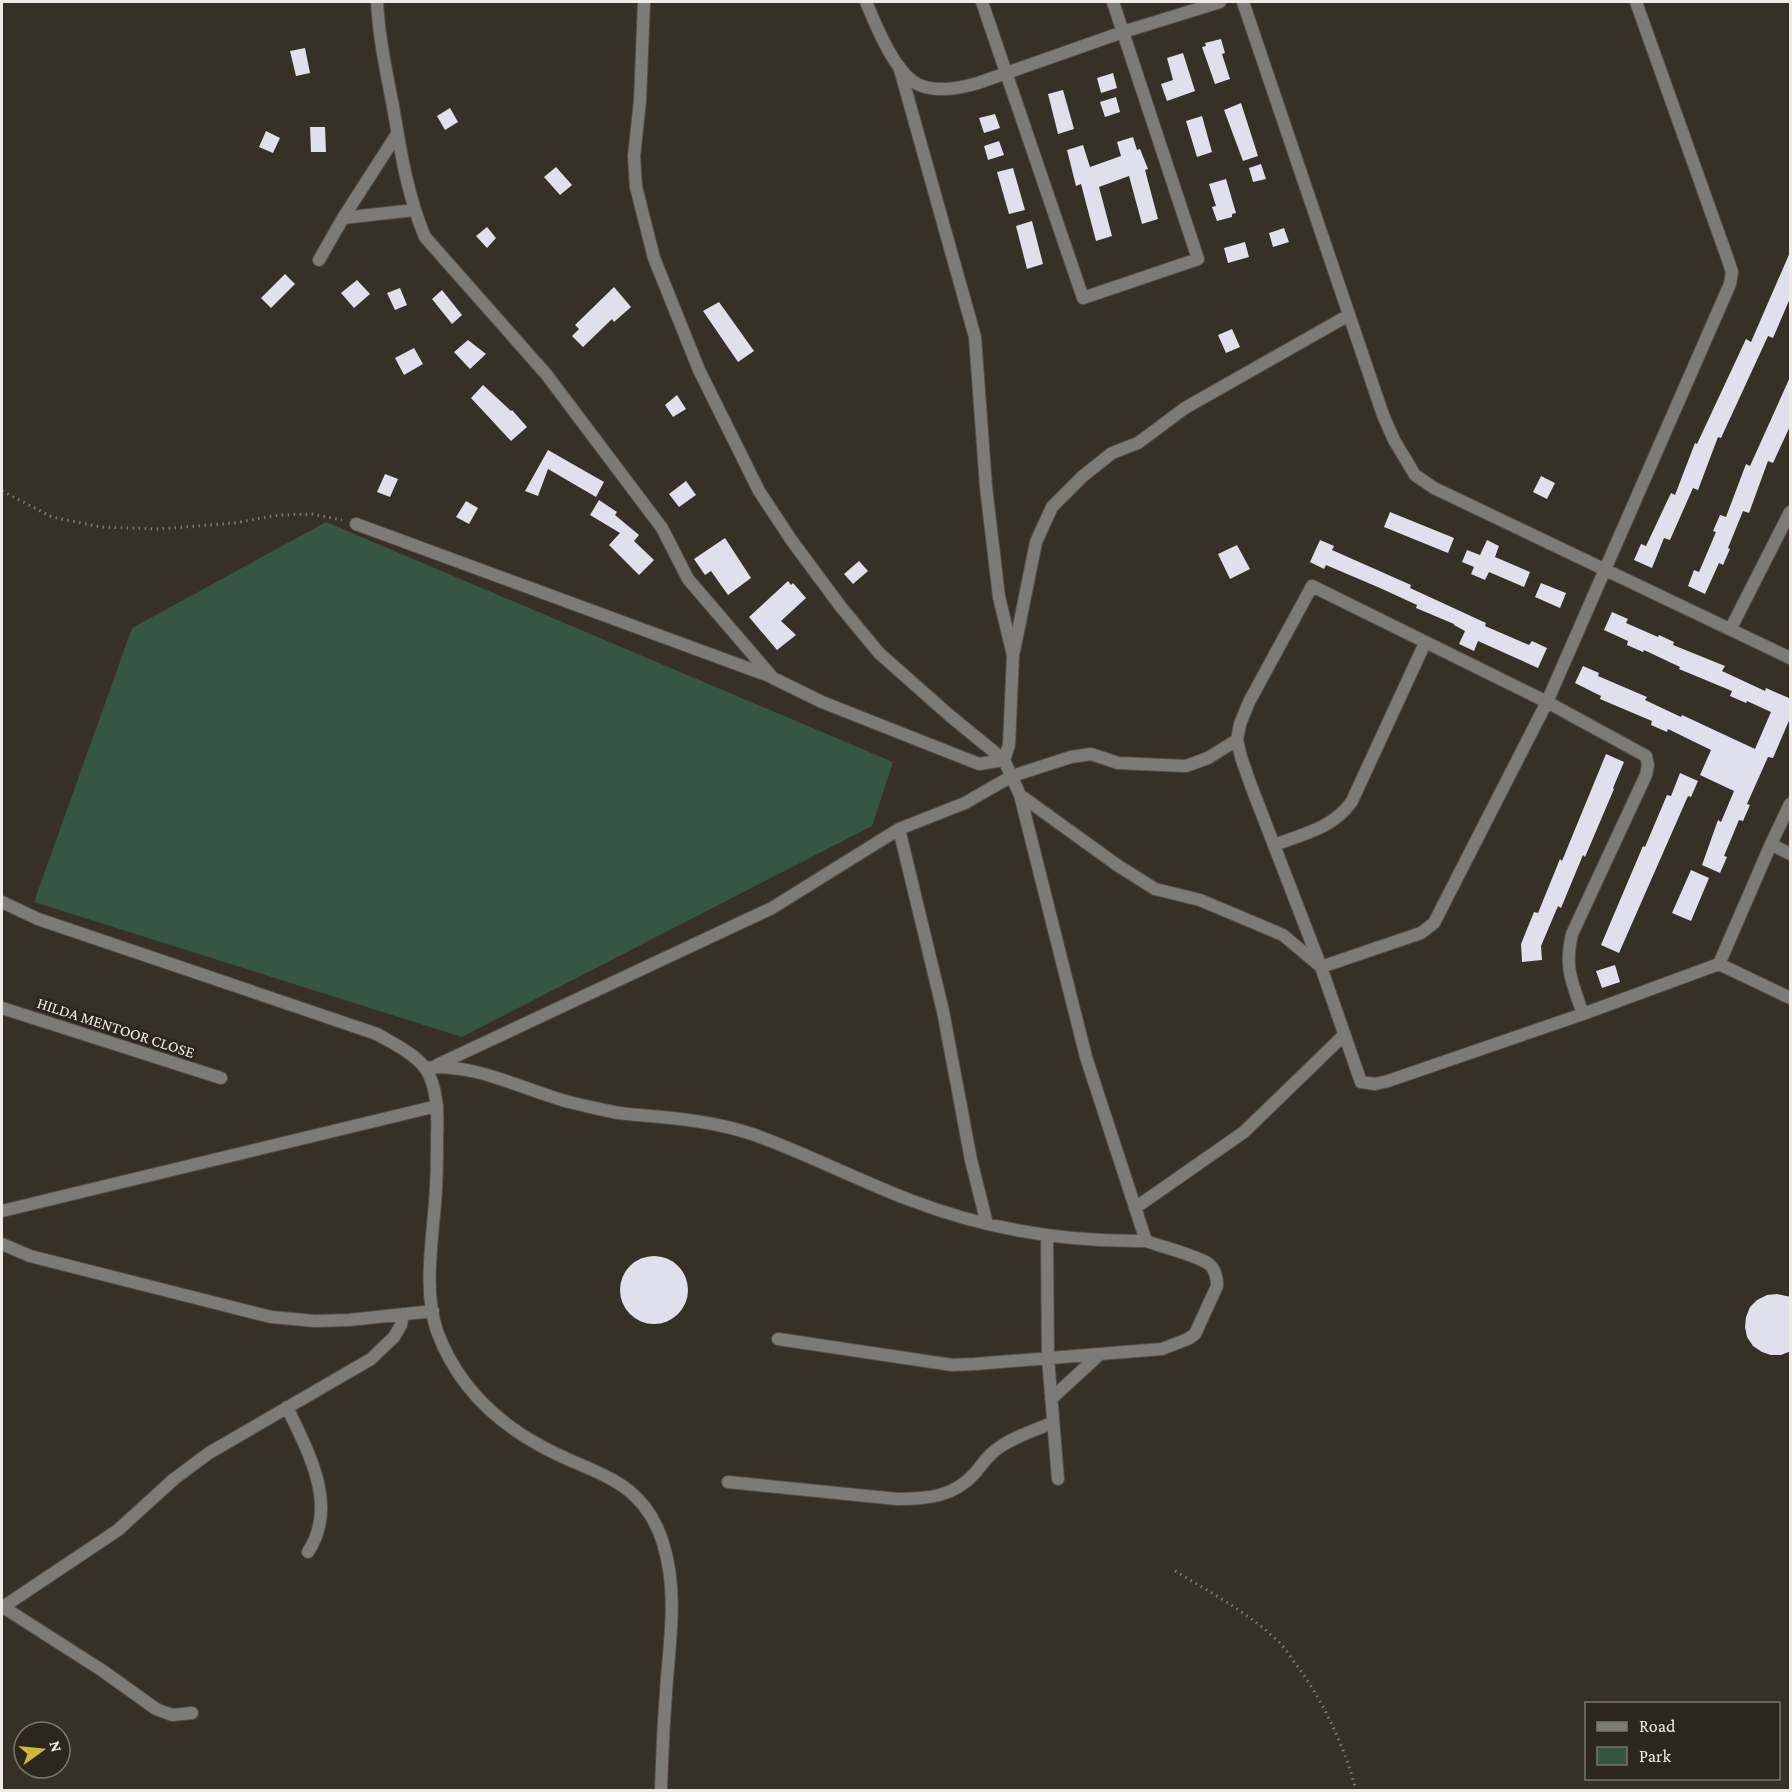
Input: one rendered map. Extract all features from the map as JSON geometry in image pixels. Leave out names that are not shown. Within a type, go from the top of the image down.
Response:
[{"type":"street","points":[[377,2],[384,65],[397,134],[414,210],[425,237],[546,374],[662,528],[688,579],[773,678]]},
{"type":"street","points":[[644,2],[640,101],[634,156],[636,187],[654,258],[699,370],[759,491],[792,541],[841,607],[879,652],[949,715],[1004,760],[1020,795],[1086,1058],[1146,1241]]},
{"type":"street","points":[[866,2],[882,38],[910,79],[922,86],[941,88],[962,87],[1006,74],[1123,32],[1220,2]]},
{"type":"street","points":[[982,2],[1083,298],[1198,259],[1113,2]]},
{"type":"street","points":[[1243,2],[1383,415],[1394,440],[1415,475],[1434,488],[1791,658]]},
{"type":"street","points":[[1321,967],[1421,933],[1434,923],[1547,702],[1730,284],[1732,272],[1636,2]]},
{"type":"street","points":[[899,66],[975,338],[986,487],[999,597],[1013,655]]},
{"type":"street","points":[[319,260],[397,134]]},
{"type":"street","points":[[343,218],[414,210]]},
{"type":"street","points":[[1004,760],[1009,745],[1013,655],[1036,542],[1052,507],[1083,476],[1113,453],[1138,443],[1185,408],[1349,315]]},
{"type":"street","points":[[1731,628],[1791,512]]},
{"type":"street","points":[[356,524],[773,678],[822,702],[979,764],[1004,760]]},
{"type":"street","points":[[1583,1014],[1570,979],[1567,956],[1572,934],[1646,775],[1648,765],[1646,756],[1547,702],[1312,586],[1249,702],[1240,724],[1237,740],[1241,757],[1321,967],[1361,1082],[1375,1084],[1583,1014],[1719,964],[1791,998]]},
{"type":"street","points":[[1274,845],[1326,826],[1344,813],[1352,801],[1425,643]]},
{"type":"street","points":[[430,1067],[772,908],[899,829],[965,803],[1012,777],[1071,756],[1091,754],[1118,763],[1186,766],[1208,758],[1237,740]]},
{"type":"street","points":[[1020,795],[1117,865],[1155,889],[1200,900],[1283,935],[1321,967]]},
{"type":"street","points":[[1719,964],[1771,844],[1791,804]]},
{"type":"street","points":[[899,829],[943,1011],[971,1160],[987,1224]]},
{"type":"street","points":[[1771,844],[1791,854]]},
{"type":"street","points":[[2,902],[38,919],[377,1034],[430,1067],[488,1076],[549,1097],[603,1110],[713,1123],[751,1134],[948,1214],[1047,1235],[1146,1241],[1209,1265],[1217,1278],[1217,1286],[1198,1330],[1188,1339],[1162,1348],[952,1365],[778,1339]]},
{"type":"street","name":"HILDA MENTOOR CLOSE","points":[[2,1008],[221,1078]]},
{"type":"street","points":[[1135,1208],[1244,1132],[1344,1035]]},
{"type":"street","points":[[430,1067],[437,1106],[436,1187],[430,1268],[435,1324],[444,1350],[457,1374],[497,1417],[542,1447],[615,1480],[628,1489],[642,1504],[663,1542],[673,1594],[661,1791]]},
{"type":"street","points":[[2,1211],[437,1106]]},
{"type":"street","points":[[1047,1235],[1048,1358],[1058,1479]]},
{"type":"street","points":[[2,1244],[30,1256],[271,1317],[315,1321],[349,1320],[433,1311]]},
{"type":"street","points":[[192,1713],[172,1714],[156,1709],[103,1671],[2,1607],[118,1530],[174,1479],[210,1453],[371,1359],[394,1337],[401,1325],[403,1314]]},
{"type":"street","points":[[1050,1399],[1100,1354]]},
{"type":"street","points":[[287,1407],[306,1449],[321,1497],[322,1514],[316,1539],[308,1552]]},
{"type":"street","points":[[728,1482],[897,1499],[941,1496],[962,1485],[995,1450],[1011,1440],[1052,1423]]},
{"type":"path","points":[[2,491],[52,517],[101,527],[159,529],[234,523],[280,515],[312,514],[356,524]]},
{"type":"path","points":[[1175,1571],[1236,1608],[1279,1642],[1308,1681],[1324,1711],[1348,1762],[1356,1791]]},
{"type":"green space","points":[[326,522],[893,762],[872,826],[462,1037],[34,902],[132,628]]},
{"type":"building","points":[[1221,39],[1225,53],[1222,54],[1230,79],[1215,84],[1202,47],[1206,46],[1205,43]]},
{"type":"building","points":[[305,48],[310,73],[296,76],[290,51]]},
{"type":"building","points":[[1183,53],[1195,91],[1167,101],[1161,84],[1173,80],[1167,58]]},
{"type":"building","points":[[1113,73],[1117,88],[1101,93],[1097,78]]},
{"type":"building","points":[[1063,90],[1074,129],[1058,134],[1048,94]]},
{"type":"building","points":[[1116,97],[1120,112],[1105,117],[1100,102]]},
{"type":"building","points":[[1241,103],[1258,156],[1243,161],[1224,110]]},
{"type":"building","points":[[450,108],[458,122],[445,130],[437,116]]},
{"type":"building","points":[[995,114],[1000,128],[984,133],[979,118]]},
{"type":"building","points":[[1202,116],[1212,152],[1197,157],[1186,121]]},
{"type":"building","points":[[310,127],[325,127],[326,152],[311,152]]},
{"type":"building","points":[[266,131],[280,138],[273,153],[259,147]]},
{"type":"building","points":[[1133,137],[1137,150],[1140,149],[1148,169],[1145,170],[1158,219],[1142,224],[1129,176],[1099,187],[1112,236],[1096,241],[1081,184],[1076,186],[1067,150],[1083,145],[1090,167],[1121,156],[1117,142]]},
{"type":"building","points":[[999,141],[1004,155],[988,160],[984,146]]},
{"type":"building","points":[[1261,164],[1266,179],[1253,182],[1249,168]]},
{"type":"building","points":[[556,167],[572,185],[560,195],[544,177]]},
{"type":"building","points":[[1013,168],[1025,210],[1009,214],[997,172]]},
{"type":"building","points":[[1226,179],[1236,213],[1232,214],[1232,217],[1217,221],[1212,207],[1216,206],[1209,184]]},
{"type":"building","points":[[1032,221],[1043,264],[1027,269],[1016,226]]},
{"type":"building","points":[[487,227],[496,238],[487,248],[476,236]]},
{"type":"building","points":[[1284,228],[1289,242],[1273,247],[1269,233]]},
{"type":"building","points":[[1245,242],[1249,257],[1228,263],[1224,248]]},
{"type":"building","points":[[1791,250],[1791,296],[1773,338],[1768,336],[1721,438],[1718,437],[1698,490],[1693,488],[1670,540],[1664,538],[1652,568],[1634,560],[1641,544],[1646,546],[1671,493],[1675,495],[1695,443],[1697,444],[1746,339],[1751,342]]},
{"type":"building","points":[[285,274],[295,284],[271,308],[261,298]]},
{"type":"building","points":[[357,280],[370,294],[354,308],[341,293]]},
{"type":"building","points":[[614,287],[631,307],[614,322],[612,319],[583,347],[572,336],[579,329],[575,325]]},
{"type":"building","points":[[400,288],[407,305],[395,310],[387,293]]},
{"type":"building","points":[[442,290],[462,315],[452,324],[432,299]]},
{"type":"building","points":[[719,302],[754,351],[738,362],[703,311]]},
{"type":"building","points":[[1232,329],[1240,347],[1226,353],[1218,335]]},
{"type":"building","points":[[468,340],[486,354],[470,369],[454,352]]},
{"type":"building","points":[[414,348],[423,364],[404,375],[395,358]]},
{"type":"building","points":[[1791,375],[1791,424],[1773,463],[1768,461],[1749,513],[1743,511],[1723,565],[1719,563],[1705,594],[1688,586],[1694,570],[1699,572],[1716,532],[1713,531],[1720,515],[1726,517],[1746,464],[1750,466]]},
{"type":"building","points":[[483,385],[512,410],[527,427],[511,441],[471,398]]},
{"type":"building","points":[[677,395],[686,409],[673,417],[665,405]]},
{"type":"building","points":[[548,450],[604,482],[596,497],[548,469],[538,496],[525,491]]},
{"type":"building","points":[[385,474],[398,479],[390,497],[377,492]]},
{"type":"building","points":[[1541,476],[1555,483],[1547,499],[1533,492]]},
{"type":"building","points":[[686,481],[696,495],[679,507],[669,494]]},
{"type":"building","points":[[599,500],[617,512],[615,515],[639,535],[634,541],[654,560],[639,575],[609,545],[620,533],[590,515]]},
{"type":"building","points":[[466,501],[478,508],[469,524],[456,517]]},
{"type":"building","points":[[1390,512],[1454,538],[1448,553],[1384,527]]},
{"type":"building","points":[[725,538],[751,578],[728,595],[711,571],[705,575],[694,559]]},
{"type":"building","points":[[1320,540],[1334,546],[1332,550],[1411,585],[1410,588],[1486,623],[1485,626],[1529,645],[1532,641],[1547,648],[1538,668],[1478,641],[1474,651],[1459,644],[1465,631],[1454,624],[1416,608],[1417,605],[1380,588],[1326,565],[1324,569],[1310,562]]},
{"type":"building","points":[[1487,540],[1499,546],[1495,557],[1530,572],[1524,587],[1489,572],[1485,580],[1471,574],[1474,567],[1462,562],[1467,550],[1480,555]]},
{"type":"building","points":[[1237,545],[1250,569],[1230,579],[1218,554]]},
{"type":"building","points":[[859,561],[868,571],[853,584],[844,574]]},
{"type":"building","points":[[788,581],[791,585],[793,583],[806,598],[781,621],[796,635],[777,650],[749,617]]},
{"type":"building","points":[[1541,583],[1566,593],[1560,608],[1535,597]]},
{"type":"building","points":[[1612,612],[1628,619],[1626,623],[1658,637],[1659,635],[1674,642],[1673,645],[1725,666],[1722,671],[1765,691],[1766,688],[1791,699],[1791,716],[1773,758],[1768,757],[1747,804],[1750,805],[1743,821],[1739,820],[1724,856],[1727,857],[1720,873],[1702,865],[1718,820],[1721,822],[1734,791],[1700,775],[1711,750],[1668,729],[1667,732],[1651,725],[1652,721],[1600,699],[1601,696],[1575,683],[1583,666],[1599,673],[1598,676],[1647,697],[1645,700],[1755,749],[1771,712],[1730,696],[1732,691],[1679,669],[1680,667],[1644,650],[1643,652],[1627,645],[1628,641],[1604,630]]},
{"type":"building","points":[[1606,754],[1624,762],[1614,789],[1585,857],[1583,855],[1561,908],[1558,906],[1541,946],[1542,960],[1522,962],[1521,944],[1534,912],[1538,913],[1560,859],[1562,861]]},
{"type":"building","points":[[1680,773],[1698,781],[1691,797],[1688,796],[1619,953],[1601,945],[1643,846],[1645,847],[1667,795],[1671,796]]},
{"type":"building","points":[[1691,870],[1709,878],[1691,921],[1672,913]]},
{"type":"building","points":[[1615,965],[1620,982],[1602,988],[1596,971]]},
{"type":"building","points":[[654,1256],[667,1259],[678,1266],[685,1277],[688,1290],[685,1303],[678,1314],[667,1321],[654,1324],[641,1321],[630,1314],[623,1303],[620,1290],[623,1277],[630,1266],[641,1259]]},
{"type":"building","points":[[1777,1294],[1791,1297],[1791,1351],[1781,1355],[1771,1355],[1753,1346],[1747,1337],[1745,1327],[1750,1307],[1767,1295]]}]
